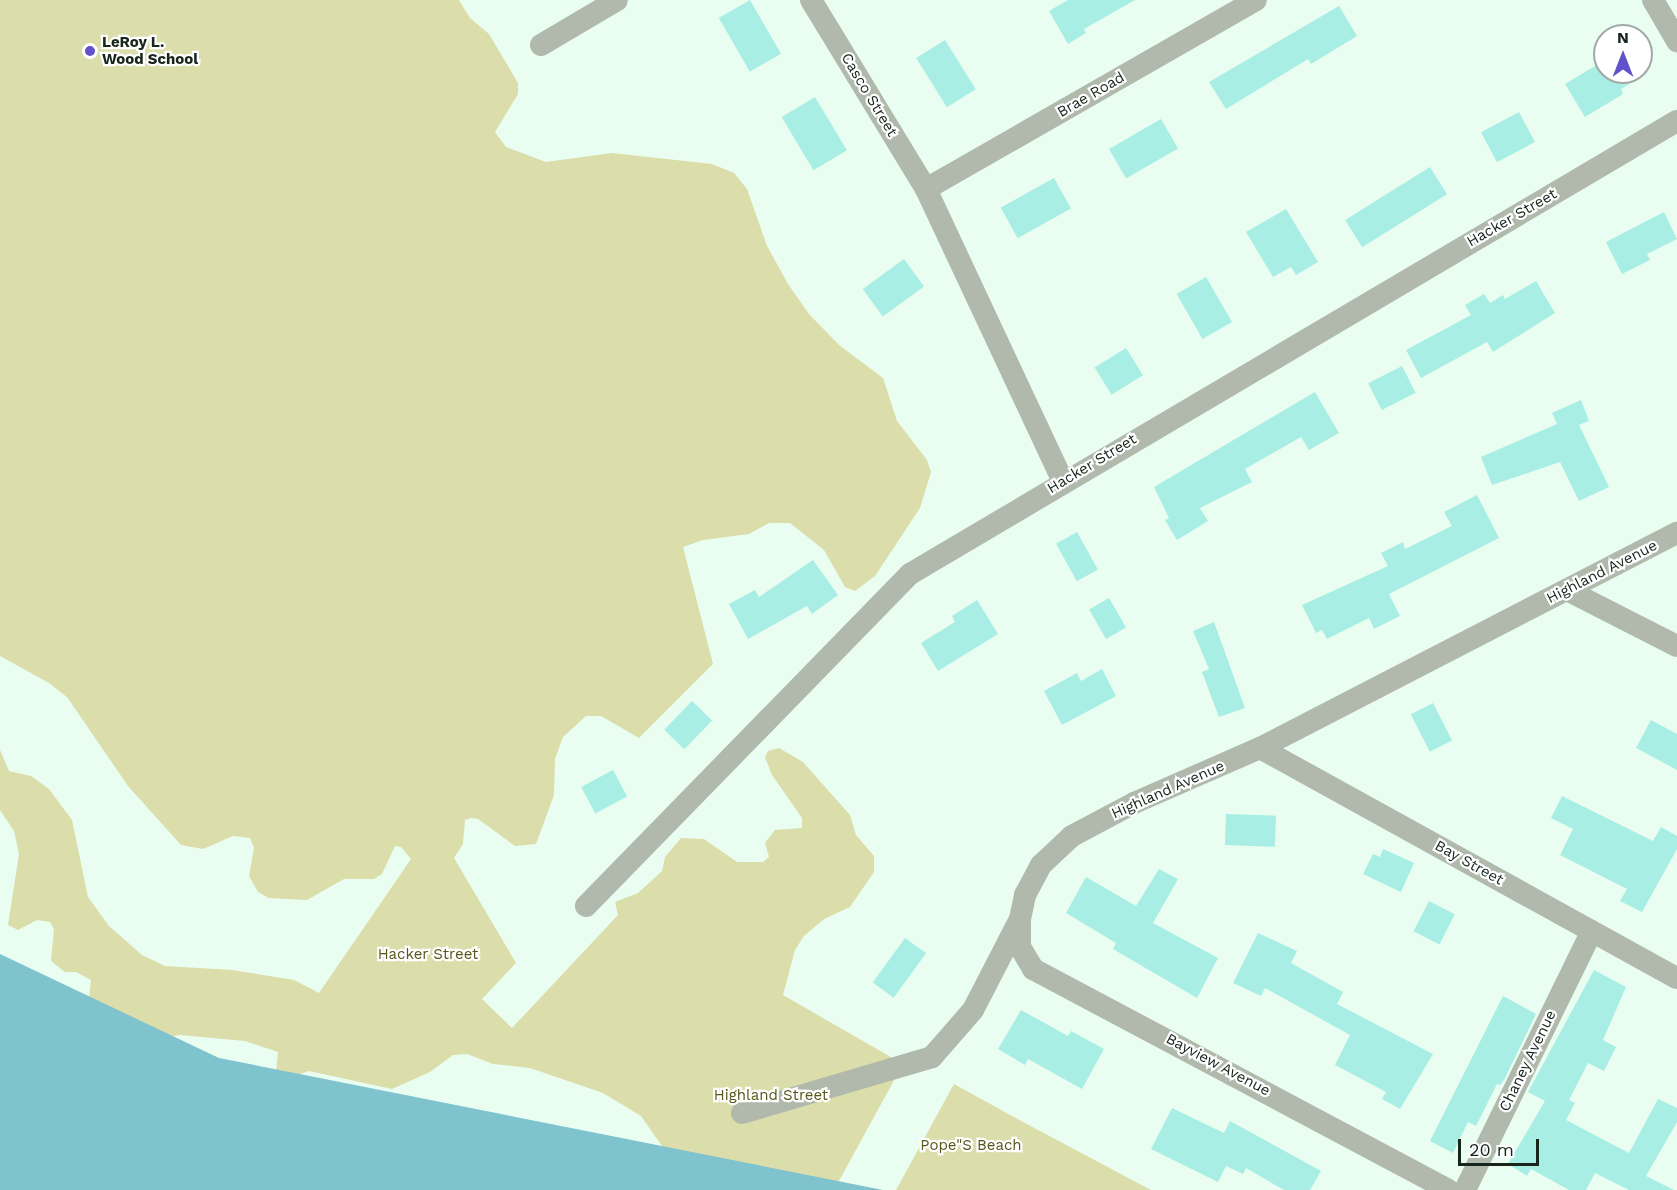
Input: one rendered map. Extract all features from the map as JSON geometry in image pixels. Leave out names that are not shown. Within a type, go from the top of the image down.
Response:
[{"type":"street","points":[[541,45],[616,0]]},
{"type":"street","name":"Casco Street","points":[[811,0],[926,189],[1063,481]]},
{"type":"street","name":"Brae Road","points":[[926,189],[1256,0]]},
{"type":"street","points":[[1653,0],[1677,41]]},
{"type":"street","name":"Hacker Street","points":[[586,906],[910,574],[1063,481],[1677,121]]},
{"type":"street","name":"Highland Avenue","points":[[742,1113],[932,1057],[973,1010],[1020,919],[1025,895],[1041,865],[1072,836],[1134,803],[1260,748],[1677,533]]},
{"type":"street","points":[[1567,590],[1677,646]]},
{"type":"street","name":"Bay Street","points":[[1260,748],[1677,978]]},
{"type":"street","name":"Bayview Avenue","points":[[1020,919],[1020,947],[1033,969],[1448,1190]]},
{"type":"street","name":"Chaney Avenue","points":[[1465,1190],[1592,931]]},
{"type":"green space","name":"Highland Street","points":[[0,0],[459,0],[470,18],[489,34],[518,83],[518,94],[495,132],[506,147],[546,162],[612,153],[712,164],[734,173],[747,189],[767,246],[788,284],[809,314],[839,345],[883,378],[897,421],[927,460],[931,472],[920,508],[875,576],[855,591],[845,587],[824,550],[790,523],[769,523],[749,534],[703,540],[683,547],[713,664],[639,738],[601,716],[586,716],[563,737],[555,759],[554,795],[536,844],[515,846],[478,819],[471,818],[465,820],[463,844],[454,858],[516,963],[482,999],[512,1028],[618,915],[615,902],[638,893],[662,871],[665,857],[681,838],[704,839],[737,862],[763,862],[769,857],[765,843],[775,830],[802,828],[802,818],[772,775],[765,757],[768,751],[779,748],[803,762],[850,815],[856,835],[874,856],[874,872],[850,907],[824,919],[804,936],[795,950],[783,995],[903,1064],[834,1190],[664,1149],[641,1116],[603,1093],[530,1068],[493,1064],[467,1054],[453,1055],[430,1072],[392,1089],[309,1071],[275,1083],[278,1052],[245,1041],[180,1035],[140,1041],[87,1018],[91,980],[76,972],[65,972],[51,961],[54,929],[50,922],[37,920],[18,930],[8,925],[19,854],[14,831],[0,810],[0,750],[9,771],[31,776],[49,789],[72,820],[88,897],[109,926],[142,955],[165,966],[232,970],[294,980],[319,993],[411,859],[401,847],[395,846],[382,874],[374,879],[344,879],[307,900],[269,898],[258,892],[249,876],[254,848],[250,838],[233,836],[203,849],[181,845],[128,786],[67,697],[49,683],[0,656]]},
{"type":"green space","name":"Pope\"S Beach","points":[[954,1084],[1012,1116],[1151,1190],[896,1190]]},
{"type":"water","points":[[0,954],[219,1058],[883,1190],[0,1190]]},
{"type":"building","points":[[750,0],[781,54],[750,72],[719,18]]},
{"type":"building","points":[[1068,0],[1135,0],[1084,29],[1086,33],[1068,44],[1049,11]]},
{"type":"building","points":[[1339,6],[1357,36],[1311,64],[1308,59],[1226,109],[1209,82]]},
{"type":"building","points":[[945,40],[976,89],[947,107],[916,58]]},
{"type":"building","points":[[1593,67],[1593,84],[1629,84],[1621,89],[1623,94],[1585,117],[1565,84]]},
{"type":"building","points":[[815,97],[847,150],[814,170],[782,117]]},
{"type":"building","points":[[1519,112],[1535,142],[1497,162],[1481,132]]},
{"type":"building","points":[[1161,119],[1178,148],[1126,178],[1109,149]]},
{"type":"building","points":[[1430,167],[1447,194],[1362,247],[1345,220]]},
{"type":"building","points":[[1054,178],[1071,209],[1018,238],[1001,208]]},
{"type":"building","points":[[1286,209],[1318,262],[1296,275],[1291,267],[1273,277],[1246,232]]},
{"type":"building","points":[[1664,212],[1677,239],[1647,254],[1650,260],[1622,274],[1606,242]]},
{"type":"building","points":[[904,259],[924,287],[883,316],[863,289]]},
{"type":"building","points":[[1206,277],[1232,322],[1203,339],[1177,294]]},
{"type":"building","points":[[1536,281],[1555,313],[1493,352],[1487,342],[1421,378],[1406,350],[1471,315],[1465,305],[1484,294],[1490,303],[1503,295],[1505,299]]},
{"type":"building","points":[[1126,348],[1143,375],[1112,395],[1095,368]]},
{"type":"building","points":[[1402,366],[1416,393],[1382,410],[1368,383]]},
{"type":"building","points":[[1315,392],[1339,433],[1309,450],[1301,437],[1245,469],[1252,482],[1200,508],[1208,521],[1177,540],[1165,520],[1169,518],[1154,487]]},
{"type":"building","points":[[1581,400],[1589,421],[1579,425],[1609,487],[1579,501],[1560,462],[1492,485],[1481,457],[1557,424],[1552,413]]},
{"type":"building","points":[[1477,495],[1499,538],[1389,594],[1400,616],[1374,629],[1369,618],[1327,639],[1322,630],[1316,633],[1302,605],[1388,566],[1381,553],[1403,542],[1405,549],[1452,526],[1444,512]]},
{"type":"building","points":[[1077,532],[1098,570],[1077,581],[1056,544]]},
{"type":"building","points":[[813,560],[838,595],[812,614],[807,606],[748,639],[729,604],[755,590],[759,597]]},
{"type":"building","points":[[1109,598],[1126,627],[1106,639],[1089,610]]},
{"type":"building","points":[[977,600],[998,634],[938,671],[921,643],[955,622],[952,616]]},
{"type":"building","points":[[1214,622],[1245,708],[1219,717],[1202,672],[1209,669],[1193,631]]},
{"type":"building","points":[[1102,669],[1116,696],[1062,725],[1044,691],[1077,673],[1081,681]]},
{"type":"building","points":[[692,701],[712,720],[684,749],[664,730]]},
{"type":"building","points":[[1433,703],[1452,740],[1430,752],[1411,714]]},
{"type":"building","points":[[1651,720],[1677,734],[1677,770],[1636,748]]},
{"type":"building","points":[[613,770],[627,796],[595,813],[581,787]]},
{"type":"building","points":[[1562,796],[1653,841],[1661,827],[1677,836],[1677,849],[1642,912],[1620,901],[1627,889],[1560,855],[1573,829],[1551,818]]},
{"type":"building","points":[[1226,814],[1276,816],[1275,847],[1225,845]]},
{"type":"building","points":[[1383,849],[1414,863],[1401,892],[1363,874],[1373,854],[1380,857]]},
{"type":"building","points":[[1159,869],[1178,879],[1153,923],[1218,958],[1197,998],[1113,949],[1116,943],[1066,913],[1086,877],[1136,906]]},
{"type":"building","points":[[1429,901],[1455,914],[1439,944],[1414,931]]},
{"type":"building","points":[[1258,933],[1297,951],[1291,963],[1343,992],[1337,1004],[1433,1054],[1400,1109],[1382,1099],[1386,1092],[1335,1065],[1350,1035],[1265,988],[1261,996],[1233,983]]},
{"type":"building","points":[[905,938],[926,953],[894,998],[873,982]]},
{"type":"building","points":[[1594,970],[1626,987],[1603,1040],[1616,1047],[1604,1071],[1588,1063],[1569,1100],[1575,1103],[1566,1120],[1629,1153],[1658,1099],[1677,1108],[1677,1122],[1646,1176],[1674,1190],[1629,1190],[1595,1173],[1586,1190],[1569,1190],[1531,1169],[1527,1176],[1508,1164],[1545,1101],[1528,1092]]},
{"type":"building","points":[[1503,996],[1536,1014],[1504,1080],[1500,1085],[1497,1084],[1476,1126],[1468,1122],[1453,1153],[1430,1141]]},
{"type":"building","points":[[1021,1010],[1068,1036],[1071,1031],[1104,1049],[1082,1089],[1028,1059],[1025,1065],[998,1049]]},
{"type":"building","points":[[1172,1108],[1224,1133],[1230,1121],[1321,1171],[1310,1190],[1284,1190],[1246,1168],[1243,1174],[1226,1166],[1218,1182],[1151,1149]]},
{"type":"place","name":"LeRoy L. Wood School","points":[[90,51]]}]
